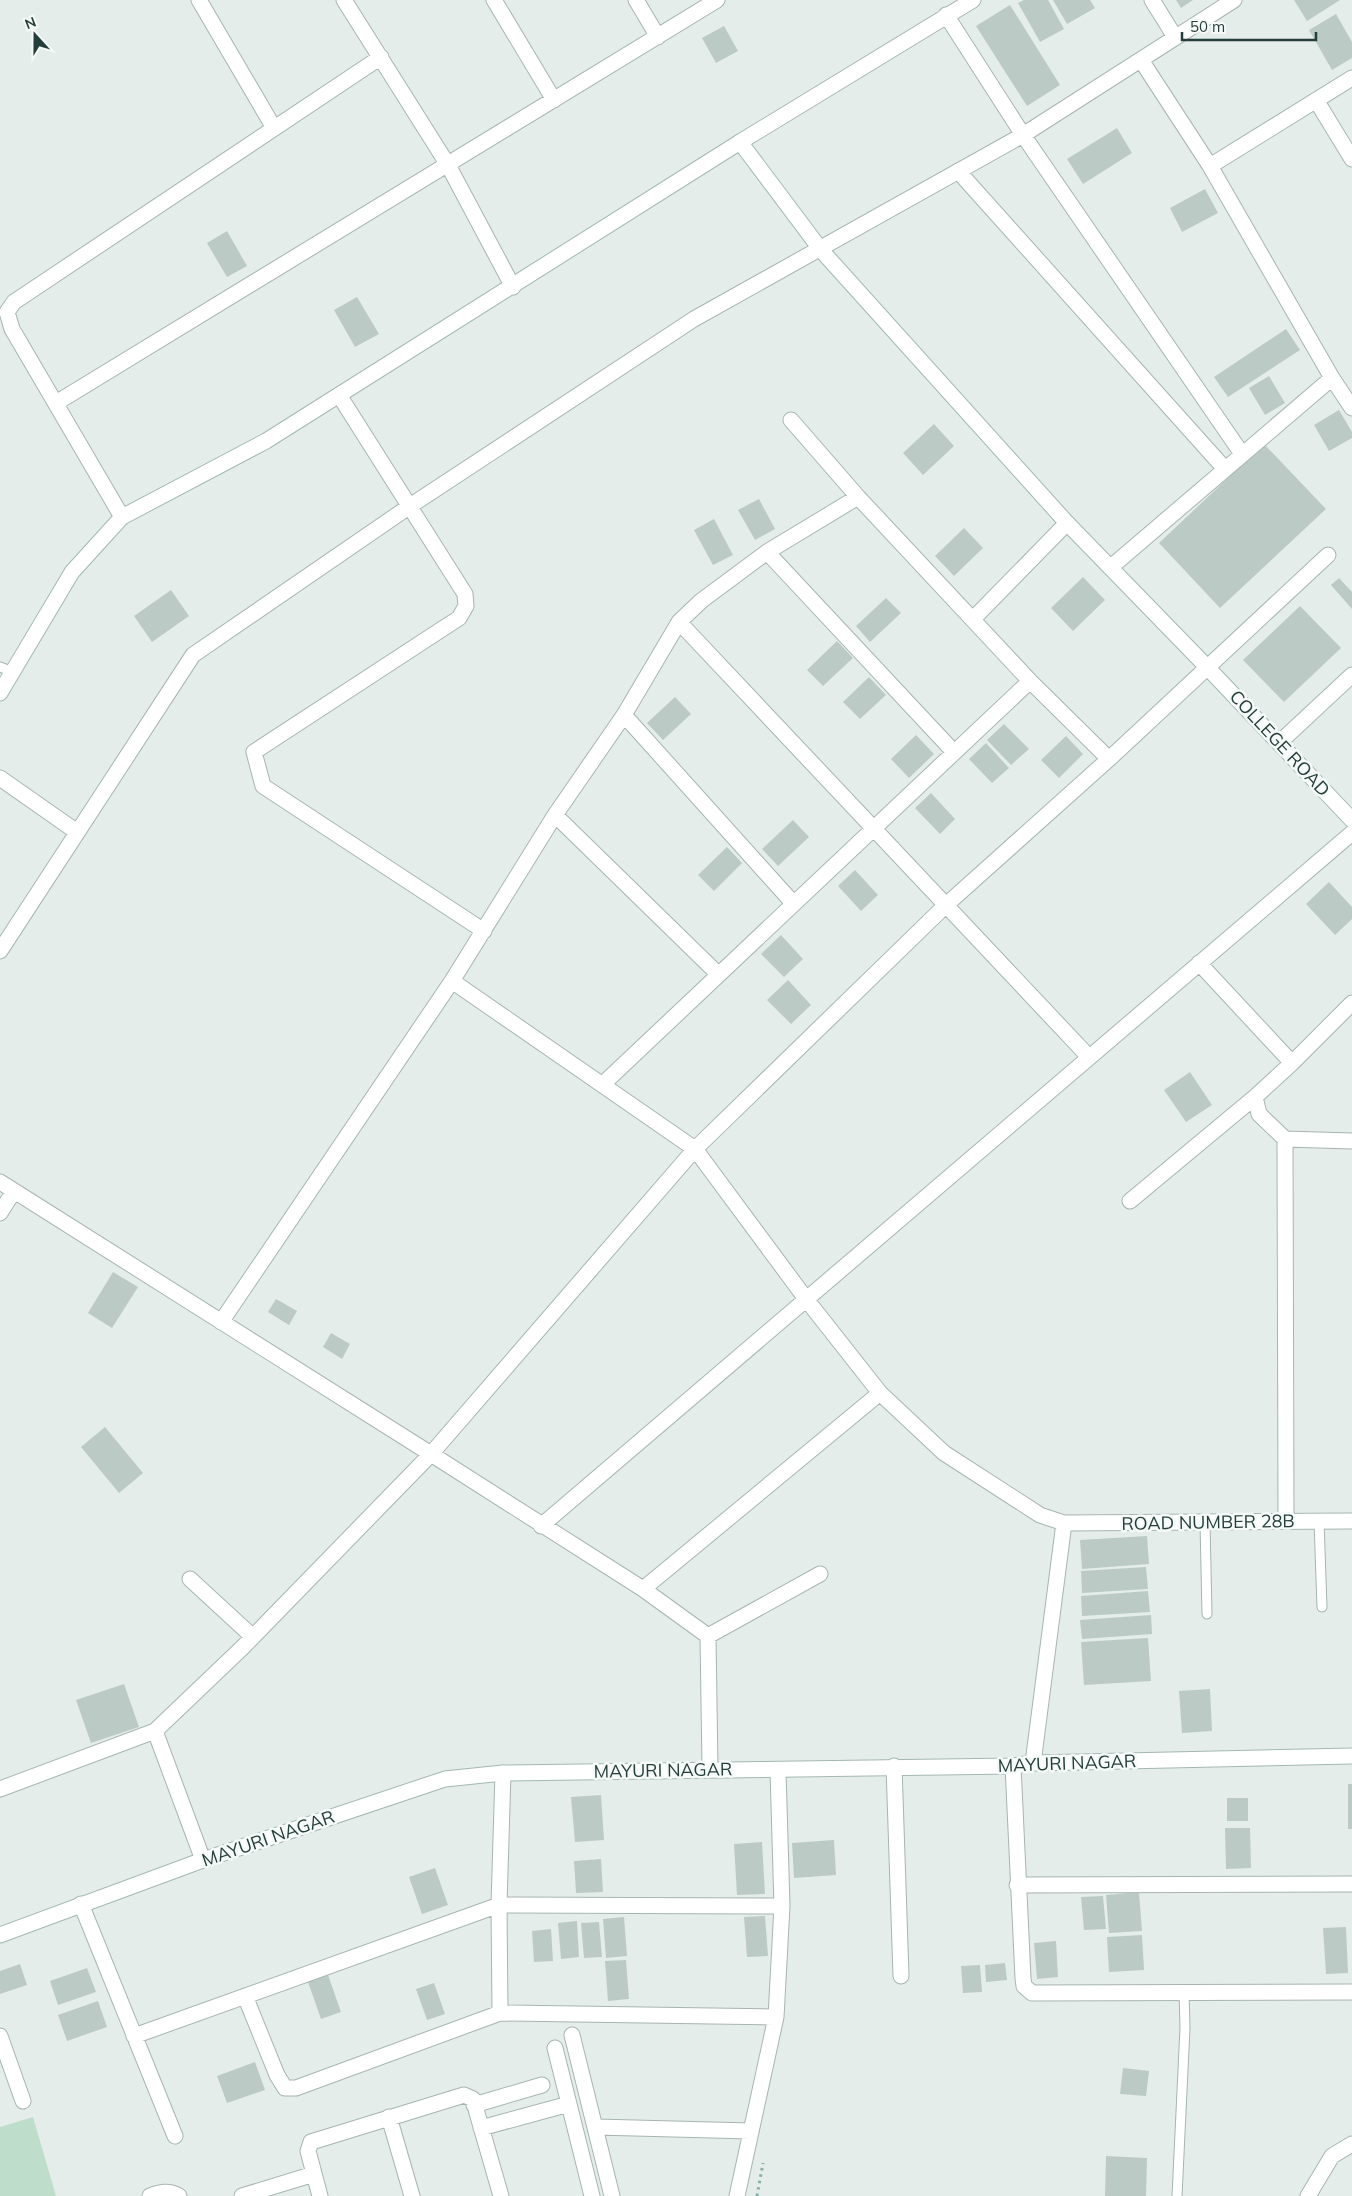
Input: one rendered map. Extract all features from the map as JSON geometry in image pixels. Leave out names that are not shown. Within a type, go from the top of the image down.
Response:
[{"type":"street","points":[[199,0],[274,128]]},
{"type":"street","points":[[344,0],[448,165],[513,287]]},
{"type":"street","points":[[494,0],[554,100]]},
{"type":"street","points":[[636,0],[658,37]]},
{"type":"street","points":[[56,403],[717,0]]},
{"type":"street","points":[[0,693],[6,670],[72,572],[122,517],[266,441],[513,287],[740,142],[973,0]]},
{"type":"street","points":[[1152,0],[1175,38]]},
{"type":"street","points":[[0,951],[193,655],[410,506],[694,320],[1023,135],[1234,0]]},
{"type":"street","points":[[946,15],[1023,135],[1242,454]]},
{"type":"street","points":[[122,517],[12,330],[7,312],[14,302],[381,57]]},
{"type":"street","points":[[1140,60],[1210,166],[1332,378],[1352,408]]},
{"type":"street","points":[[1210,166],[1352,78]]},
{"type":"street","points":[[1316,100],[1352,159]]},
{"type":"street","name":"COLLEGE ROAD","points":[[740,142],[821,250],[1067,523],[1208,666],[1352,820]]},
{"type":"street","points":[[958,171],[1225,469]]},
{"type":"street","points":[[1111,567],[1332,378]]},
{"type":"street","points":[[339,395],[465,594],[466,606],[460,618],[254,752],[263,786],[484,931]]},
{"type":"street","points":[[791,420],[858,497],[974,618],[1030,681],[1109,759]]},
{"type":"street","points":[[221,1322],[452,981],[555,815],[624,716],[679,622],[701,601],[767,552],[858,497]]},
{"type":"street","points":[[974,618],[1067,523]]},
{"type":"street","points":[[767,552],[953,751]]},
{"type":"street","points":[[0,1789],[155,1731],[253,1637],[431,1454],[695,1149],[946,905],[1109,759],[1328,555]]},
{"type":"street","points":[[679,622],[1089,1057]]},
{"type":"street","points":[[1279,743],[1352,675]]},
{"type":"street","points":[[602,1084],[953,751],[1030,681]]},
{"type":"street","points":[[624,716],[793,903]]},
{"type":"street","points":[[0,778],[77,832]]},
{"type":"street","points":[[555,815],[718,974]]},
{"type":"street","points":[[541,1526],[1352,833]]},
{"type":"street","points":[[1199,963],[1292,1063]]},
{"type":"street","name":"ROAD NUMBER 28B","points":[[452,981],[695,1149],[806,1299],[880,1393],[944,1453],[1040,1515],[1064,1523],[1352,1520]]},
{"type":"street","points":[[1130,1201],[1255,1097],[1352,1003]]},
{"type":"street","points":[[1255,1097],[1259,1114],[1285,1139],[1352,1140]]},
{"type":"street","points":[[1285,1139],[1286,1521]]},
{"type":"street","points":[[0,1182],[643,1589],[708,1636]]},
{"type":"street","points":[[0,1213],[14,1191]]},
{"type":"street","points":[[643,1589],[880,1393]]},
{"type":"street","points":[[1033,1763],[1064,1523]]},
{"type":"street","points":[[708,1636],[820,1574]]},
{"type":"street","points":[[190,1579],[253,1637]]},
{"type":"street","points":[[708,1636],[710,1769]]},
{"type":"street","points":[[155,1731],[203,1860]]},
{"type":"street","name":"MAYURI NAGAR","points":[[0,1935],[203,1860],[445,1778],[503,1773],[710,1769],[778,1771],[894,1766],[1013,1766],[1033,1763],[1352,1756]]},
{"type":"street","points":[[894,1766],[901,1976]]},
{"type":"street","points":[[1013,1766],[1017,1885],[1023,1978],[1024,1986],[1032,1993],[1184,1991],[1352,1992]]},
{"type":"street","points":[[736,2196],[776,2017],[782,1906],[778,1771]]},
{"type":"street","points":[[500,2013],[499,1905],[503,1773]]},
{"type":"street","points":[[1017,1885],[1352,1884]]},
{"type":"street","points":[[81,1904],[174,2136]]},
{"type":"street","points":[[134,2036],[499,1905],[782,1906]]},
{"type":"street","points":[[245,1996],[277,2075],[285,2088],[296,2088],[500,2013],[776,2017]]},
{"type":"street","points":[[572,2035],[612,2196]]},
{"type":"street","points":[[0,2036],[23,2101]]},
{"type":"street","points":[[555,2048],[592,2196]]},
{"type":"street","points":[[474,2105],[542,2086]]},
{"type":"street","points":[[320,2196],[308,2152],[311,2142],[454,2096],[464,2095],[473,2099],[501,2196]]},
{"type":"street","points":[[481,2128],[569,2104]]},
{"type":"street","points":[[390,2117],[412,2196]]},
{"type":"street","points":[[596,2127],[751,2131]]},
{"type":"street","points":[[1308,2196],[1332,2156],[1352,2144]]},
{"type":"street","points":[[242,2196],[314,2174]]},
{"type":"street","points":[[150,2196],[160,2192],[173,2192],[179,2196]]},
{"type":"lane","points":[[1319,1521],[1322,1607]]},
{"type":"lane","points":[[1205,1523],[1207,1614]]},
{"type":"lane","points":[[1177,2196],[1185,2028],[1184,1991]]},
{"type":"green space","points":[[33,2117],[56,2196],[0,2196],[0,2127]]},
{"type":"building","points":[[1024,0],[1048,0],[1064,29],[1040,42],[1018,3]]},
{"type":"building","points":[[1053,0],[1090,0],[1095,8],[1067,24]]},
{"type":"building","points":[[1176,0],[1193,0],[1181,8]]},
{"type":"building","points":[[1294,0],[1340,0],[1307,21]]},
{"type":"building","points":[[1010,5],[1060,85],[1027,106],[976,26]]},
{"type":"building","points":[[1336,14],[1352,42],[1352,58],[1332,70],[1309,30]]},
{"type":"building","points":[[724,26],[738,51],[716,63],[702,38]]},
{"type":"building","points":[[1117,128],[1132,153],[1083,184],[1067,159]]},
{"type":"building","points":[[1205,189],[1218,213],[1182,232],[1170,208]]},
{"type":"building","points":[[227,231],[247,266],[227,277],[207,243]]},
{"type":"building","points":[[357,297],[379,334],[355,347],[334,310]]},
{"type":"building","points":[[1286,329],[1300,350],[1228,397],[1214,377]]},
{"type":"building","points":[[1269,376],[1285,403],[1265,415],[1249,388]]},
{"type":"building","points":[[1339,410],[1352,432],[1352,438],[1329,451],[1314,425]]},
{"type":"building","points":[[934,424],[954,446],[923,475],[903,453]]},
{"type":"building","points":[[1264,444],[1326,509],[1220,608],[1159,543]]},
{"type":"building","points":[[759,499],[775,529],[755,540],[738,510]]},
{"type":"building","points":[[714,519],[733,555],[713,565],[694,530]]},
{"type":"building","points":[[964,528],[983,548],[954,576],[935,556]]},
{"type":"building","points":[[1083,577],[1105,600],[1073,631],[1051,608]]},
{"type":"building","points":[[1339,578],[1352,592],[1352,609],[1331,585]]},
{"type":"building","points":[[171,590],[189,616],[152,642],[134,616]]},
{"type":"building","points":[[886,598],[901,613],[870,642],[856,626]]},
{"type":"building","points":[[1300,606],[1341,648],[1284,702],[1243,660]]},
{"type":"building","points":[[837,641],[853,658],[823,686],[807,670]]},
{"type":"building","points":[[869,677],[886,695],[860,719],[843,702]]},
{"type":"building","points":[[675,697],[691,714],[663,740],[647,723]]},
{"type":"building","points":[[1004,724],[1029,749],[1011,765],[987,740]]},
{"type":"building","points":[[916,735],[934,754],[909,778],[891,759]]},
{"type":"building","points":[[1066,736],[1083,754],[1059,778],[1041,760]]},
{"type":"building","points":[[986,743],[1009,768],[992,783],[969,759]]},
{"type":"building","points":[[931,793],[955,819],[940,834],[915,808]]},
{"type":"building","points":[[793,820],[809,837],[778,866],[762,849]]},
{"type":"building","points":[[727,847],[742,863],[714,891],[698,875]]},
{"type":"building","points":[[855,870],[878,895],[861,911],[838,886]]},
{"type":"building","points":[[1329,882],[1352,907],[1352,919],[1335,935],[1306,904]]},
{"type":"building","points":[[781,935],[803,959],[784,977],[761,954]]},
{"type":"building","points":[[788,980],[811,1005],[791,1024],[767,1000]]},
{"type":"building","points":[[1190,1072],[1212,1105],[1186,1122],[1164,1090]]},
{"type":"building","points":[[113,1272],[138,1287],[112,1328],[88,1313]]},
{"type":"building","points":[[276,1299],[297,1311],[289,1325],[268,1312]]},
{"type":"building","points":[[331,1333],[350,1344],[342,1359],[323,1347]]},
{"type":"building","points":[[105,1427],[143,1473],[119,1493],[81,1447]]},
{"type":"building","points":[[1147,1536],[1149,1564],[1082,1569],[1080,1540]]},
{"type":"building","points":[[1146,1567],[1148,1589],[1082,1593],[1081,1571]]},
{"type":"building","points":[[1148,1591],[1150,1612],[1082,1616],[1081,1596]]},
{"type":"building","points":[[1151,1615],[1152,1634],[1082,1639],[1080,1620]]},
{"type":"building","points":[[1148,1638],[1151,1681],[1084,1685],[1081,1642]]},
{"type":"building","points":[[124,1684],[139,1727],[91,1743],[76,1700]]},
{"type":"building","points":[[1210,1689],[1212,1731],[1182,1733],[1179,1691]]},
{"type":"building","points":[[1348,1784],[1352,1784],[1352,1829],[1348,1829]]},
{"type":"building","points":[[601,1795],[604,1840],[575,1842],[571,1797]]},
{"type":"building","points":[[1227,1798],[1248,1798],[1248,1821],[1227,1821]]},
{"type":"building","points":[[1225,1828],[1250,1828],[1251,1868],[1226,1869]]},
{"type":"building","points":[[834,1840],[836,1875],[794,1878],[792,1843]]},
{"type":"building","points":[[762,1842],[765,1894],[737,1895],[734,1844]]},
{"type":"building","points":[[601,1859],[603,1892],[576,1893],[574,1861]]},
{"type":"building","points":[[435,1868],[448,1905],[422,1914],[409,1877]]},
{"type":"building","points":[[1139,1892],[1142,1931],[1109,1933],[1106,1895]]},
{"type":"building","points":[[1103,1896],[1106,1929],[1084,1930],[1081,1897]]},
{"type":"building","points":[[765,1916],[768,1956],[747,1957],[744,1917]]},
{"type":"building","points":[[624,1917],[627,1956],[606,1958],[603,1919]]},
{"type":"building","points":[[577,1921],[579,1957],[561,1959],[558,1923]]},
{"type":"building","points":[[599,1922],[602,1957],[584,1958],[581,1923]]},
{"type":"building","points":[[1346,1927],[1348,1973],[1326,1974],[1323,1928]]},
{"type":"building","points":[[551,1929],[553,1961],[534,1962],[532,1931]]},
{"type":"building","points":[[1142,1935],[1144,1970],[1109,1972],[1107,1937]]},
{"type":"building","points":[[1056,1941],[1058,1977],[1037,1979],[1034,1943]]},
{"type":"building","points":[[626,1960],[629,1999],[608,2001],[605,1961]]},
{"type":"building","points":[[1005,1963],[1007,1980],[986,1982],[985,1965]]},
{"type":"building","points":[[20,1964],[27,1985],[0,1994],[0,1971]]},
{"type":"building","points":[[980,1965],[982,1992],[963,1993],[961,1966]]},
{"type":"building","points":[[87,1968],[96,1992],[58,2005],[50,1981]]},
{"type":"building","points":[[328,1975],[341,2012],[321,2019],[308,1982]]},
{"type":"building","points":[[434,1983],[445,2014],[427,2020],[416,1989]]},
{"type":"building","points":[[98,2001],[107,2027],[67,2041],[58,2015]]},
{"type":"building","points":[[255,2062],[265,2090],[227,2103],[217,2076]]},
{"type":"building","points":[[1123,2068],[1149,2071],[1146,2096],[1120,2094]]},
{"type":"building","points":[[1106,2156],[1147,2158],[1146,2196],[1105,2196]]}]
